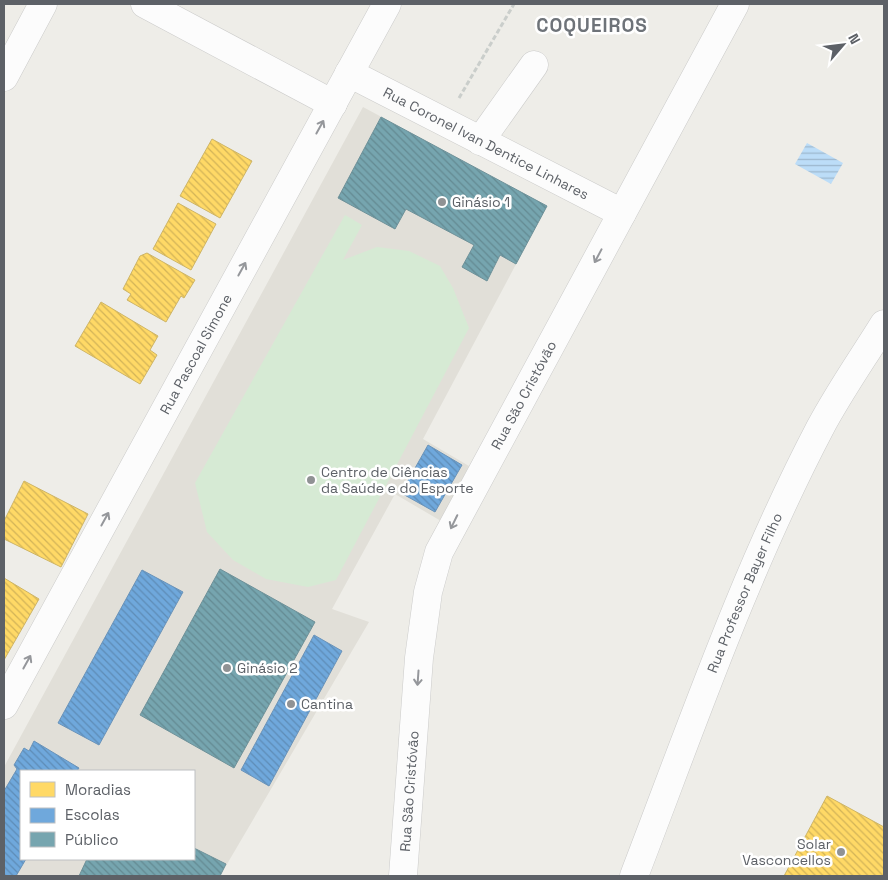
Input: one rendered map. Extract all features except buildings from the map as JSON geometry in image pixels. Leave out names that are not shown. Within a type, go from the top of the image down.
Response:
[{"type":"street","points":[[4,77],[43,4]]},
{"type":"street","points":[[145,4],[332,104]]},
{"type":"street","name":"Rua Pascoal Simone","points":[[4,705],[387,4]]},
{"type":"street","name":"Rua São Cristóvão","points":[[403,876],[419,658],[428,592],[439,552],[735,4]]},
{"type":"street","points":[[480,141],[534,65]]},
{"type":"street","name":"Rua Coronel Ivan Dentice Linhares","points":[[350,73],[622,213]]},
{"type":"street","name":"Rua Professor Bayer Filho","points":[[634,876],[743,592],[778,512],[821,426],[884,324]]},
{"type":"path","points":[[444,122],[514,4]]},
{"type":"shaded area","name":"Centro de Ciências da Saúde e do Esporte","points":[[363,107],[547,206],[423,439],[469,466],[441,521],[395,494],[332,609],[369,622],[220,876],[4,876],[4,767]]},
{"type":"green space","points":[[345,215],[362,225],[343,260],[377,247],[409,251],[440,266],[453,288],[469,328],[336,580],[308,587],[266,579],[233,560],[207,532],[195,483]]},
{"type":"water","points":[[807,143],[843,163],[831,184],[795,164]]},
{"type":"place","name":"Ginásio 1","points":[[442,202]]},
{"type":"place","name":"Centro de Ciências da Saúde e do Esporte","points":[[311,480]]},
{"type":"place","name":"Ginásio 2","points":[[227,668]]},
{"type":"place","name":"Cantina","points":[[291,704]]},
{"type":"place","name":"Solar Vasconcellos","points":[[841,852]]},
{"type":"district","name":"COQUEIROS","points":[[592,25]]}]
